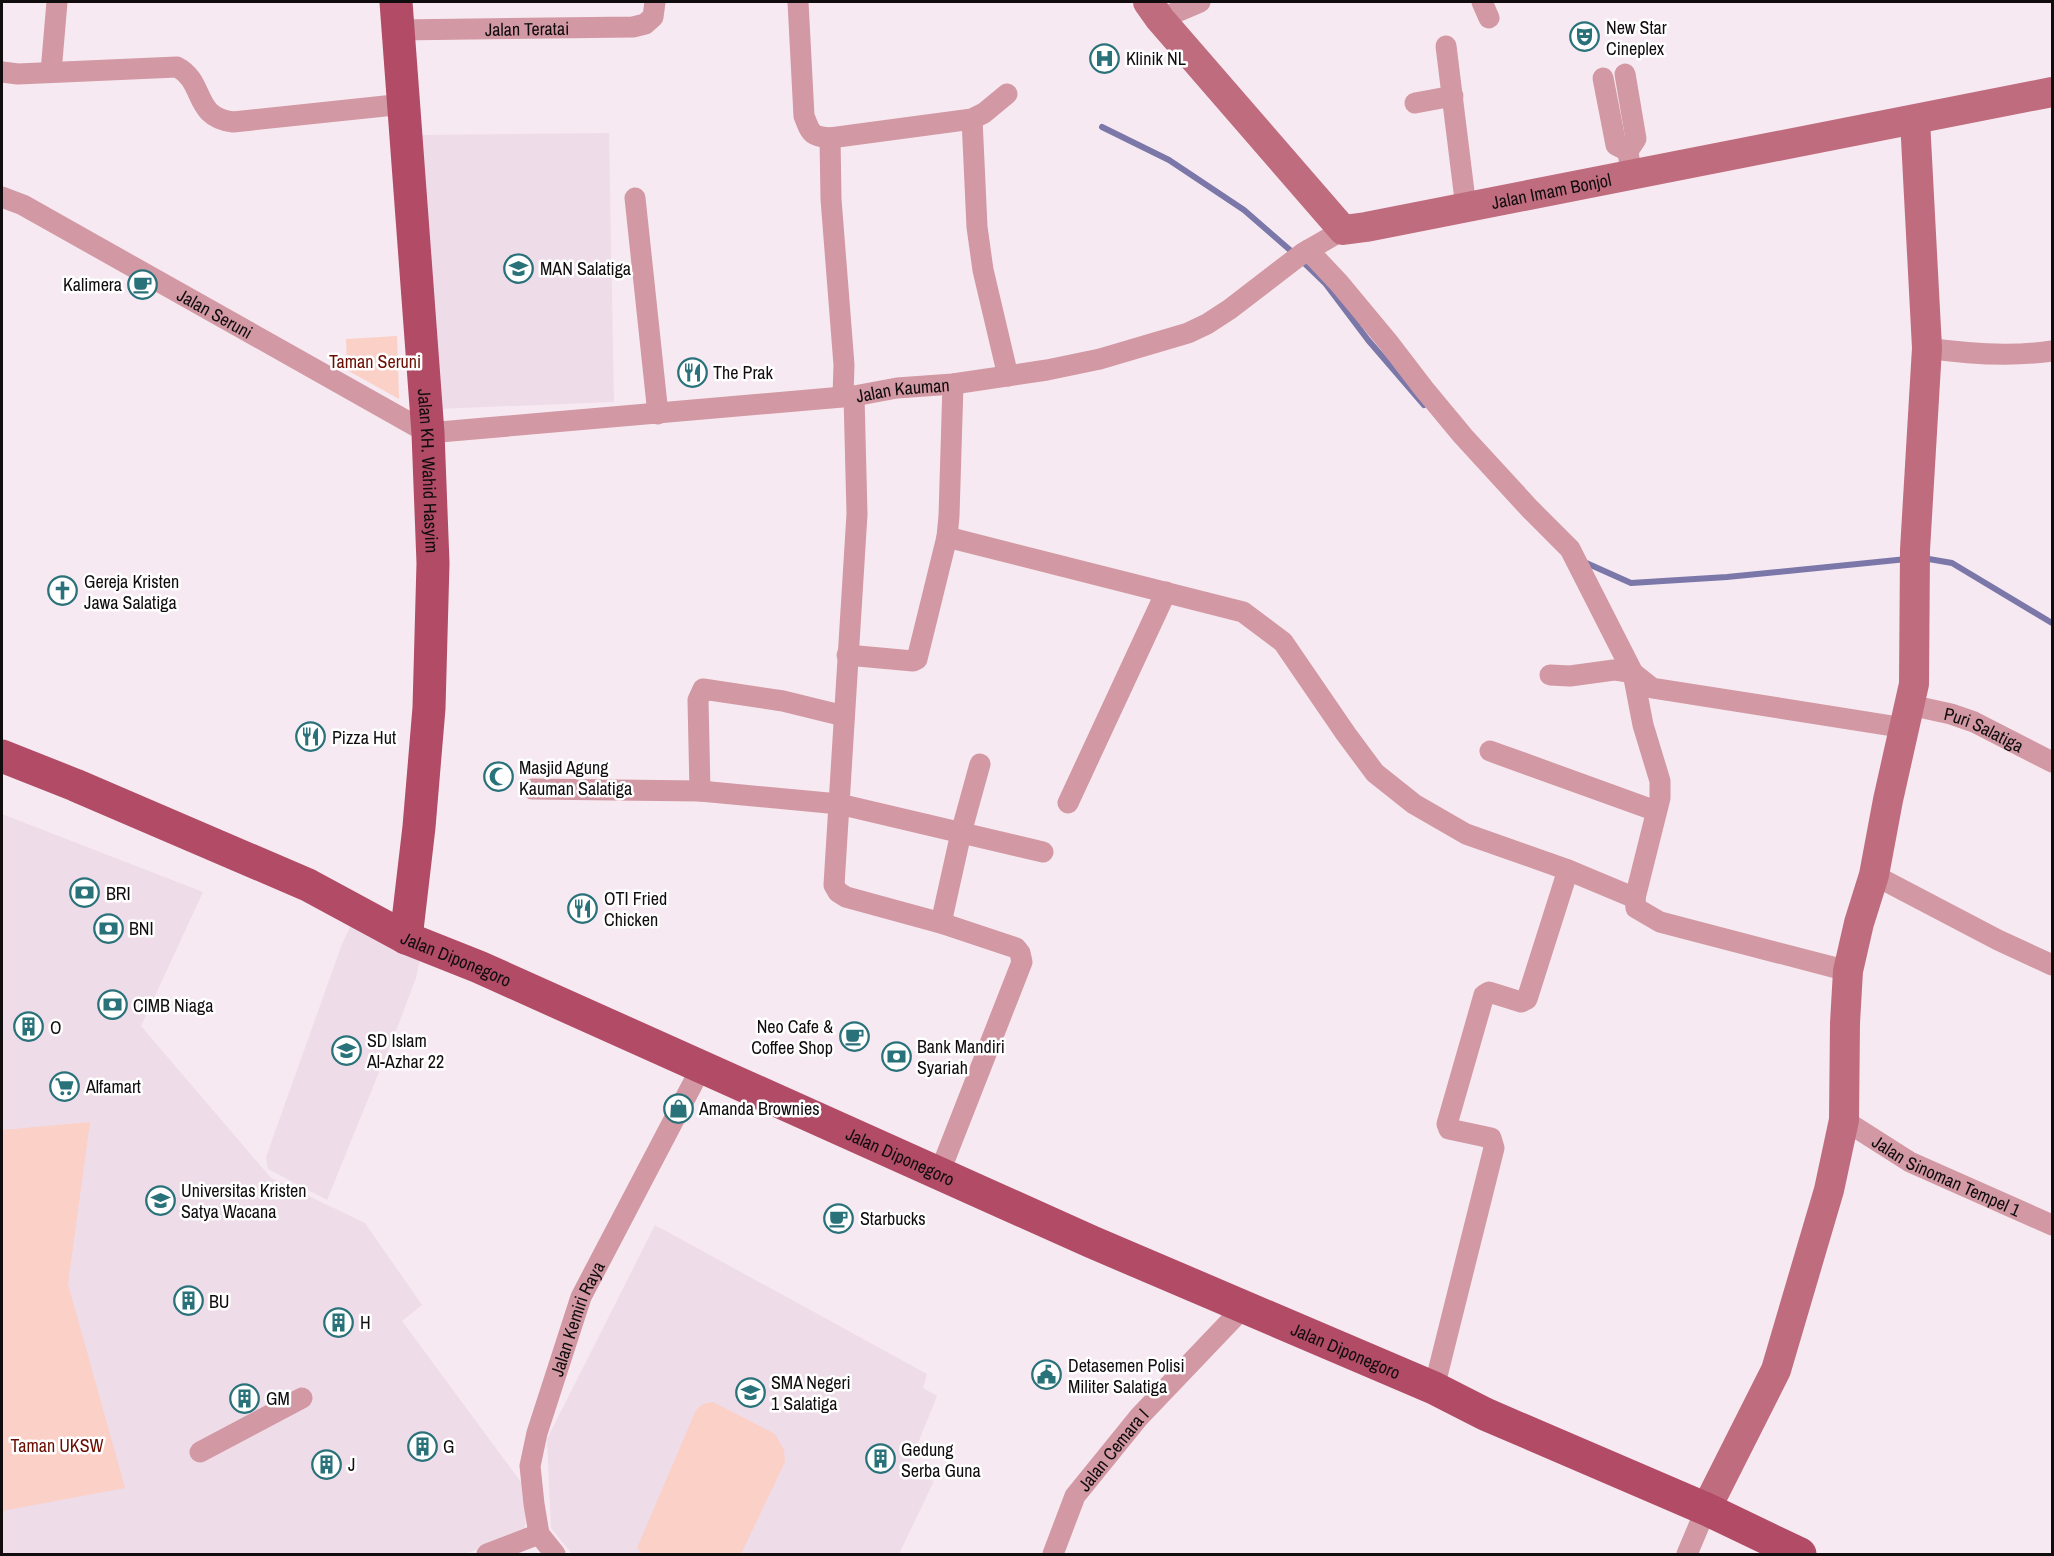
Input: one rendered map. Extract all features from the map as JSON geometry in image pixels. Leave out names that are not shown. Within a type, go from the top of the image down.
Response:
[{"type":"main road","name":"Jalan KH. Wahid Hasyim","points":[[397,16],[428,432],[434,563],[429,708],[419,827],[406,938]]},
{"type":"main road","name":"Jalan Diponegoro","points":[[2,756],[308,885],[406,938],[479,967],[1243,1308],[1434,1388],[1485,1414],[1706,1509],[1784,1551]]},
{"type":"street","points":[[51,72],[57,2]]},
{"type":"street","points":[[798,2],[804,116],[814,136],[830,138],[972,118],[984,113],[1007,94]]},
{"type":"street","points":[[1154,10],[1200,2]]},
{"type":"street","name":"Jalan Teratai","points":[[397,16],[633,27],[645,24],[654,9]]},
{"type":"street","points":[[1154,10],[1343,230]]},
{"type":"street","points":[[1446,46],[1466,208]]},
{"type":"street","points":[[2,72],[18,74],[177,67],[191,78],[210,114],[221,120],[233,122],[404,104]]},
{"type":"street","points":[[1625,74],[1636,139],[1630,163]]},
{"type":"street","points":[[1603,78],[1616,145],[1630,163]]},
{"type":"street","name":"Jalan Imam Bonjol","points":[[1343,230],[1466,208],[1630,163],[1915,120],[2052,92]]},
{"type":"street","points":[[1415,103],[1453,96]]},
{"type":"street","points":[[972,118],[977,227],[983,270],[1008,376]]},
{"type":"street","points":[[1687,1554],[1706,1509],[1776,1370],[1829,1190],[1844,1120],[1848,971],[1859,923],[1874,875],[1914,684],[1914,564],[1927,348],[1915,120]]},
{"type":"street","points":[[830,138],[831,199],[857,514],[834,885],[838,892],[846,897],[941,923],[1016,948],[1022,962],[939,1174]]},
{"type":"street","name":"Jalan Seruni","points":[[2,197],[22,205],[428,432]]},
{"type":"street","points":[[635,198],[658,414]]},
{"type":"street","name":"Jalan Kauman","points":[[428,432],[849,396],[897,388],[953,384],[1008,376],[1100,359],[1188,333],[1222,314],[1300,256],[1343,230]]},
{"type":"street","points":[[1300,256],[1339,282],[1463,436],[1574,557],[1633,673],[1643,725],[1660,781],[1660,798],[1635,898],[1636,908],[1660,922],[1848,971]]},
{"type":"street","points":[[1927,348],[1967,354],[2052,351]]},
{"type":"street","points":[[847,655],[913,662],[917,659],[949,516],[953,384]]},
{"type":"street","points":[[946,537],[1243,612],[1283,642],[1346,734],[1376,773],[1414,804],[1466,834],[1568,870],[1635,898]]},
{"type":"street","points":[[1068,803],[1166,592]]},
{"type":"street","points":[[1550,675],[1570,676],[1614,670],[1633,673]]},
{"type":"street","name":"Puri Salatiga","points":[[1633,673],[1652,688],[1908,717],[1951,714],[1974,722],[2052,762]]},
{"type":"street","points":[[700,791],[698,700],[703,689],[783,701],[844,716]]},
{"type":"street","points":[[1490,751],[1656,811]]},
{"type":"street","points":[[941,923],[961,833],[980,764]]},
{"type":"street","points":[[532,789],[700,791],[839,804],[1043,852]]},
{"type":"street","points":[[1434,1388],[1494,1148],[1491,1138],[1449,1129],[1447,1124],[1484,995],[1489,992],[1521,1002],[1527,999],[1568,870]]},
{"type":"street","points":[[1874,875],[1998,940],[2052,965]]},
{"type":"street","name":"Jalan Kemiri Raya","points":[[539,1534],[530,1466],[537,1434],[581,1297],[701,1068]]},
{"type":"street","name":"Jalan Sinoman Tempel 1","points":[[1844,1120],[1910,1162],[2052,1225]]},
{"type":"street","name":"Jalan Cemara I","points":[[1053,1554],[1075,1496],[1139,1417],[1243,1308]]},
{"type":"street","points":[[200,1452],[302,1398]]},
{"type":"street","points":[[487,1554],[539,1534],[555,1554]]},
{"type":"shaded area","name":"MAN Salatiga","points":[[609,133],[614,402],[436,409],[418,135]]},
{"type":"shaded area","name":"Universitas Kristen Satya Wacana","points":[[2,814],[203,892],[141,1026],[271,1178],[365,1223],[422,1305],[402,1321],[526,1489],[525,1531],[465,1554],[2,1554]]},
{"type":"shaded area","name":"SD Islam Al-Azhar 22","points":[[358,910],[424,940],[416,978],[327,1200],[268,1169],[266,1157],[342,944]]},
{"type":"shaded area","name":"SMA Negeri 1 Salatiga","points":[[655,1225],[927,1374],[923,1388],[937,1396],[906,1473],[934,1481],[899,1554],[572,1554],[551,1528],[547,1439]]},
{"type":"green space","name":"Taman Seruni","points":[[397,336],[399,399],[347,370],[346,339]]},
{"type":"green space","name":"Taman UKSW","points":[[90,1122],[68,1284],[125,1488],[2,1511],[2,1130]]},
{"type":"green space","points":[[713,1402],[775,1434],[784,1450],[785,1462],[741,1554],[643,1554],[637,1548],[696,1410],[703,1404]]},
{"type":"waterway","points":[[1102,127],[1169,160],[1244,210],[1325,283],[1368,340],[1424,405]]},
{"type":"waterway","points":[[1923,558],[1952,563],[2052,623]]},
{"type":"waterway","points":[[1584,562],[1631,583],[1727,577],[1907,559]]},
{"type":"place","name":"New Star Cineplex","points":[[1585,37]]},
{"type":"place","name":"Klinik NL","points":[[1105,58]]},
{"type":"place","name":"MAN Salatiga","points":[[519,268]]},
{"type":"place","name":"Kalimera","points":[[143,284]]},
{"type":"place","name":"The Prak","points":[[692,372]]},
{"type":"place","name":"Gereja Kristen Jawa Salatiga","points":[[63,591]]},
{"type":"place","name":"Pizza Hut","points":[[311,737]]},
{"type":"place","name":"Masjid Agung Kauman Salatiga","points":[[498,777]]},
{"type":"place","name":"BRI","points":[[85,893]]},
{"type":"place","name":"OTI Fried Chicken","points":[[583,908]]},
{"type":"place","name":"BNI","points":[[108,928]]},
{"type":"place","name":"CIMB Niaga","points":[[112,1005]]},
{"type":"place","name":"O","points":[[29,1027]]},
{"type":"place","name":"Neo Cafe & Coffee Shop","points":[[854,1036]]},
{"type":"place","name":"SD Islam Al-Azhar 22","points":[[346,1050]]},
{"type":"place","name":"Bank Mandiri Syariah","points":[[896,1056]]},
{"type":"place","name":"Alfamart","points":[[65,1086]]},
{"type":"place","name":"Amanda Brownies","points":[[678,1108]]},
{"type":"place","name":"Universitas Kristen Satya Wacana","points":[[160,1200]]},
{"type":"place","name":"Starbucks","points":[[839,1218]]},
{"type":"place","name":"BU","points":[[188,1301]]},
{"type":"place","name":"H","points":[[339,1322]]},
{"type":"place","name":"Detasemen Polisi Militer Salatiga","points":[[1047,1375]]},
{"type":"place","name":"SMA Negeri 1 Salatiga","points":[[750,1392]]},
{"type":"place","name":"GM","points":[[245,1398]]},
{"type":"place","name":"G","points":[[422,1446]]},
{"type":"place","name":"Gedung Serba Guna","points":[[880,1459]]},
{"type":"place","name":"J","points":[[327,1464]]}]
